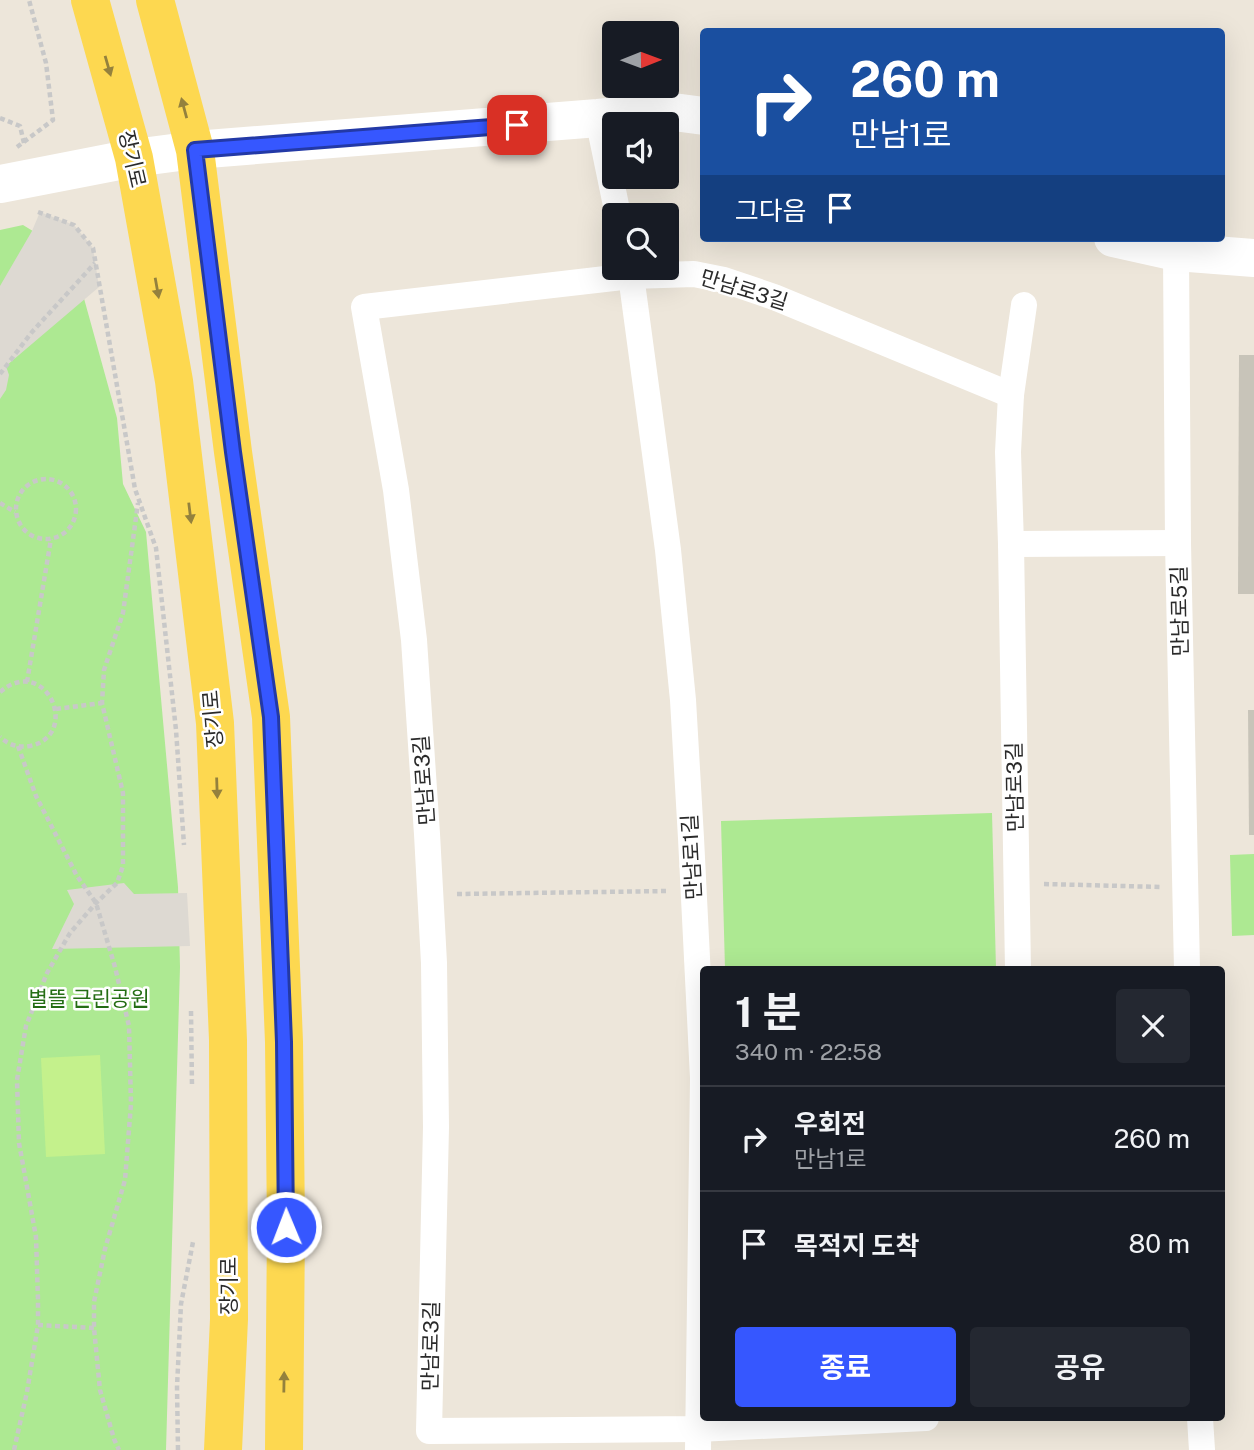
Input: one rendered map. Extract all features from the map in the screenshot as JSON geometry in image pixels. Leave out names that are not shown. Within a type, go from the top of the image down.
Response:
[{"type":"main road","name":"장기로","points":[[90,0],[134,158],[174,381],[215,723],[228,1054],[229,1320],[223,1450]]},
{"type":"main road","points":[[155,0],[195,150],[233,452],[271,717],[284,1042],[284,1450]]},
{"type":"street","points":[[0,184],[134,158],[195,150],[666,111],[700,115]]},
{"type":"street","points":[[598,118],[616,203]]},
{"type":"street","points":[[1131,242],[1176,252],[1254,258]]},
{"type":"street","name":"만남로5길","points":[[1176,252],[1178,543],[1187,966]]},
{"type":"street","name":"만남로3길","points":[[679,274],[724,280],[774,297],[1011,395]]},
{"type":"street","name":"만남로3길","points":[[602,276],[364,307],[396,490],[414,640],[431,894],[436,1127],[429,1431],[698,1439],[893,1421]]},
{"type":"street","name":"만남로1길","points":[[631,280],[668,550],[682,700],[700,1016]]},
{"type":"street","name":"만남로3길","points":[[1018,966],[1008,452],[1011,395],[1024,305]]},
{"type":"street","points":[[1011,544],[1178,543]]},
{"type":"street","name":"만남로1길","points":[[698,1439],[700,1295]]},
{"type":"street","points":[[1200,1421],[1202,1450]]},
{"type":"path","points":[[14,148],[53,120],[46,63],[30,0]]},
{"type":"path","points":[[0,118],[20,127],[24,141]]},
{"type":"path","points":[[40,212],[74,225],[93,248],[135,489],[156,548],[176,730],[185,852]]},
{"type":"path","points":[[0,374],[32,332],[95,263]]},
{"type":"path","points":[[44,478],[63,484],[71,491],[75,500],[76,511],[69,529],[51,539],[32,536],[24,530],[16,513],[19,494],[25,486],[44,478]]},
{"type":"path","points":[[14,1450],[38,1325],[36,1237],[19,1143],[17,1080],[26,1026],[47,973],[70,933],[117,883],[124,866],[123,793],[102,703],[104,670],[123,613],[138,498]]},
{"type":"path","points":[[0,503],[16,513]]},
{"type":"path","points":[[27,682],[51,539]]},
{"type":"path","points":[[0,692],[16,682],[37,685],[46,690],[56,709],[52,730],[45,739],[36,744],[15,746],[0,737]]},
{"type":"path","points":[[56,709],[102,703]]},
{"type":"path","points":[[18,746],[36,796],[77,876],[96,903],[129,1026],[131,1104],[125,1180],[105,1248],[94,1302],[100,1390],[119,1450]]},
{"type":"path","points":[[1016,883],[1186,887]]},
{"type":"path","points":[[431,894],[694,891]]},
{"type":"path","points":[[191,1001],[192,1097]]},
{"type":"path","points":[[178,1450],[177,1387],[181,1304],[195,1235]]},
{"type":"path","points":[[38,1325],[94,1328]]},
{"type":"green space","name":"별뜰 근린공원","points":[[23,225],[72,255],[117,418],[123,484],[146,532],[178,887],[180,967],[166,1450],[0,1450],[0,230]]},
{"type":"green space","points":[[992,813],[996,966],[725,966],[721,821]]},
{"type":"green space","points":[[1254,854],[1254,935],[1232,936],[1230,855]]},
{"type":"green space","points":[[100,1055],[105,1154],[46,1157],[41,1058]]},
{"type":"shaded area","points":[[40,212],[74,225],[93,248],[99,287],[6,366],[9,375],[6,390],[0,399],[0,286]]},
{"type":"shaded area","points":[[124,883],[134,894],[187,893],[190,946],[52,949],[74,904],[67,890]]},
{"type":"building","points":[[1239,355],[1254,355],[1254,594],[1238,594]]},
{"type":"building","points":[[1248,710],[1254,710],[1254,835],[1249,835]]},
{"type":"route","points":[[286,1227],[284,1042],[271,717],[233,452],[195,150],[517,125]]}]
